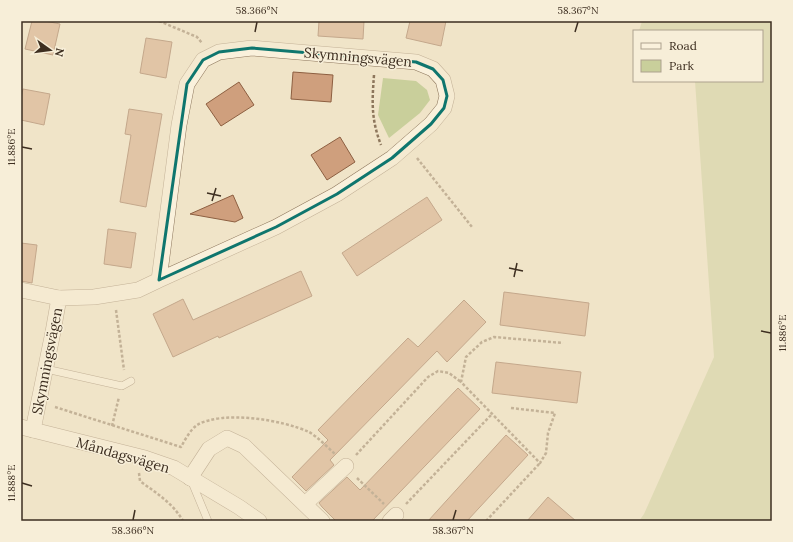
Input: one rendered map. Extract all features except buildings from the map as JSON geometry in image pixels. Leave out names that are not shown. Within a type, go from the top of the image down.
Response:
[{"type":"street","name":"Skymningsvägen","points":[[27,429],[46,369],[59,298],[94,298],[138,290],[276,227],[337,194],[390,159],[431,124],[444,108],[447,96],[443,80],[433,69],[416,62],[252,48],[219,52],[203,60],[187,84],[179,125],[159,280]]},
{"type":"street","points":[[21,290],[59,298]]},
{"type":"street","name":"Måndagsvägen","points":[[27,429],[145,458],[174,468],[239,507],[259,521]]},
{"type":"street","points":[[190,478],[209,448],[227,438],[244,446],[322,521]]},
{"type":"street","points":[[305,504],[346,466]]},
{"type":"lane","points":[[46,369],[122,386],[131,381]]},
{"type":"lane","points":[[190,478],[208,521]]},
{"type":"path","points":[[159,21],[197,37],[211,56]]},
{"type":"path","points":[[376,59],[371,104],[375,129],[383,149],[390,159]]},
{"type":"path","points":[[407,145],[472,227]]},
{"type":"path","points":[[112,426],[124,372],[114,294]]},
{"type":"path","points":[[460,382],[466,357],[482,342],[494,337],[563,343]]},
{"type":"path","points":[[346,466],[428,377],[438,371],[449,373],[460,382],[540,463]]},
{"type":"path","points":[[486,521],[540,463],[546,453],[548,433],[555,413],[511,408]]},
{"type":"path","points":[[393,518],[492,414]]},
{"type":"path","points":[[152,438],[139,474],[140,481],[168,502],[183,521]]},
{"type":"highlighted area","points":[[252,48],[416,62],[433,69],[443,80],[447,96],[444,108],[431,124],[392,158],[337,194],[276,227],[159,280],[187,84],[203,60],[219,52]]},
{"type":"green space","points":[[642,21],[772,21],[772,521],[639,521],[644,514],[714,357],[695,82],[763,82],[763,30],[639,30]]},
{"type":"green space","points":[[383,78],[416,81],[427,90],[430,100],[420,113],[389,138],[378,115]]}]
